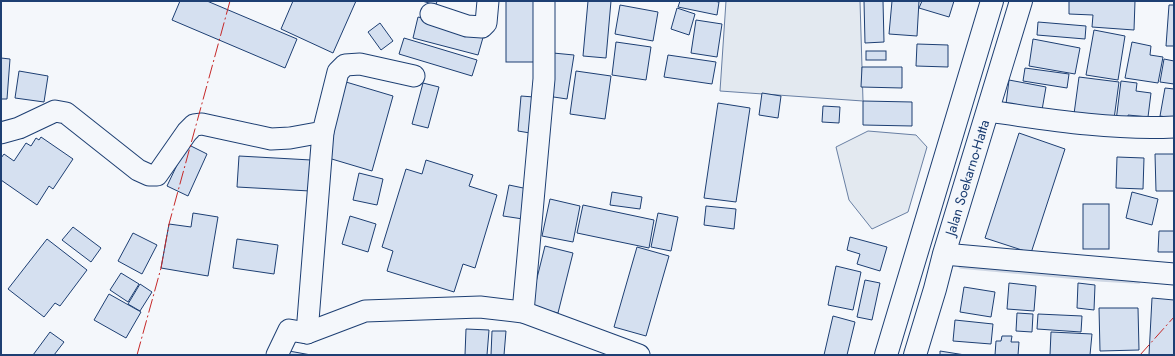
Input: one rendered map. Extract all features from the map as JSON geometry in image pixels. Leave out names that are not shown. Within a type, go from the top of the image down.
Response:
[{"type":"highway","name":"Jalan Soekarno-Hatta","points":[[886,355],[992,1]]},
{"type":"highway","name":"Jalan Soekarno-Hatta","points":[[914,355],[1021,1]]},
{"type":"highway","points":[[909,278],[935,289]]},
{"type":"street","points":[[431,14],[467,26],[482,26],[486,23],[488,1]]},
{"type":"street","points":[[523,312],[544,79],[544,1]]},
{"type":"street","points":[[307,333],[323,132],[338,72],[345,65],[360,64],[414,76]]},
{"type":"street","points":[[1,133],[19,128],[55,111],[66,113],[138,170],[149,175],[157,175],[187,132],[194,125],[202,124],[271,139],[290,138],[323,132]]},
{"type":"street","points":[[988,111],[1075,124],[1154,128],[1174,127]]},
{"type":"street","points":[[944,254],[1174,274]]},
{"type":"street","points":[[277,355],[289,330],[307,333],[365,311],[480,307],[523,312],[639,355]]},
{"type":"shaded area","points":[[726,1],[860,1],[863,101],[720,91]]},
{"type":"shaded area","points":[[868,131],[916,135],[927,147],[908,212],[872,229],[849,200],[836,147]]},
{"type":"building","points":[[180,1],[207,1],[297,39],[285,68],[172,20]]},
{"type":"building","points":[[293,1],[356,1],[333,53],[281,29]]},
{"type":"building","points":[[422,1],[437,1],[436,5]]},
{"type":"building","points":[[506,1],[537,1],[537,62],[506,62]]},
{"type":"building","points":[[588,1],[611,1],[606,58],[583,56]]},
{"type":"building","points":[[680,1],[719,2],[717,15],[678,7]]},
{"type":"building","points":[[864,1],[883,1],[884,42],[865,43]]},
{"type":"building","points":[[892,1],[919,1],[917,36],[889,34]]},
{"type":"building","points":[[922,1],[954,1],[949,17],[919,8]]},
{"type":"building","points":[[1069,1],[1135,1],[1134,30],[1092,27],[1093,15],[1069,14]]},
{"type":"building","points":[[620,5],[658,12],[653,41],[615,34]]},
{"type":"building","points":[[1169,5],[1174,5],[1174,46],[1166,46]]},
{"type":"building","points":[[677,8],[695,14],[689,35],[671,29]]},
{"type":"building","points":[[418,17],[484,34],[478,55],[413,38]]},
{"type":"building","points":[[696,20],[722,24],[717,57],[691,53]]},
{"type":"building","points":[[1038,22],[1086,26],[1085,39],[1037,35]]},
{"type":"building","points":[[380,23],[393,41],[381,50],[368,32]]},
{"type":"building","points":[[1094,30],[1125,36],[1118,80],[1086,75]]},
{"type":"building","points":[[404,38],[477,60],[472,76],[399,54]]},
{"type":"building","points":[[1033,39],[1080,48],[1075,74],[1029,66]]},
{"type":"building","points":[[616,42],[651,47],[646,80],[612,75]]},
{"type":"building","points":[[1132,42],[1151,46],[1150,55],[1163,57],[1158,83],[1125,78]]},
{"type":"building","points":[[917,44],[948,45],[948,67],[916,66]]},
{"type":"building","points":[[866,51],[886,51],[886,60],[866,60]]},
{"type":"building","points":[[553,53],[574,55],[567,99],[547,96]]},
{"type":"building","points":[[668,55],[716,62],[712,84],[664,77]]},
{"type":"building","points":[[1,58],[10,59],[7,99],[1,99]]},
{"type":"building","points":[[1164,59],[1174,61],[1174,84],[1160,82]]},
{"type":"building","points":[[862,67],[902,67],[902,88],[861,87]]},
{"type":"building","points":[[1025,68],[1069,74],[1067,88],[1023,81]]},
{"type":"building","points":[[19,71],[48,76],[44,102],[15,98]]},
{"type":"building","points":[[576,71],[611,76],[605,119],[570,114]]},
{"type":"building","points":[[1079,77],[1119,82],[1114,119],[1074,114]]},
{"type":"building","points":[[1009,80],[1046,87],[1042,110],[1006,104]]},
{"type":"building","points":[[1121,81],[1137,83],[1136,91],[1151,93],[1148,117],[1128,115],[1128,122],[1116,121]]},
{"type":"building","points":[[346,82],[393,96],[372,171],[325,157]]},
{"type":"building","points":[[423,83],[439,87],[428,128],[412,124]]},
{"type":"building","points":[[1165,88],[1174,89],[1174,118],[1160,116]]},
{"type":"building","points":[[762,93],[781,96],[778,118],[759,115]]},
{"type":"building","points":[[521,96],[534,97],[530,133],[518,131]]},
{"type":"building","points":[[863,101],[912,102],[912,126],[863,125]]},
{"type":"building","points":[[718,103],[750,108],[736,202],[704,198]]},
{"type":"building","points":[[823,106],[840,107],[839,123],[822,122]]},
{"type":"building","points":[[1019,133],[1065,149],[1031,253],[985,238]]},
{"type":"building","points":[[41,137],[73,159],[53,189],[49,186],[37,205],[1,180],[1,158],[4,154],[14,161],[26,143],[31,146],[36,138],[39,140]]},
{"type":"building","points":[[187,144],[207,154],[188,196],[167,186]]},
{"type":"building","points":[[1155,154],[1174,154],[1174,191],[1156,191]]},
{"type":"building","points":[[239,156],[311,160],[310,191],[237,187]]},
{"type":"building","points":[[1117,157],[1144,158],[1143,189],[1116,188]]},
{"type":"building","points":[[426,160],[473,175],[469,186],[497,195],[475,268],[463,264],[454,292],[387,271],[393,251],[382,247],[406,169],[422,174]]},
{"type":"building","points":[[359,173],[383,179],[377,205],[353,200]]},
{"type":"building","points":[[509,185],[528,189],[523,219],[503,216]]},
{"type":"building","points":[[612,192],[642,197],[640,209],[610,205]]},
{"type":"building","points":[[1132,192],[1158,199],[1152,225],[1126,218]]},
{"type":"building","points":[[550,199],[580,206],[573,242],[542,236]]},
{"type":"building","points":[[1083,204],[1109,204],[1109,249],[1083,249]]},
{"type":"building","points":[[583,205],[654,220],[649,248],[577,233]]},
{"type":"building","points":[[706,206],[736,209],[734,229],[704,225]]},
{"type":"building","points":[[193,213],[218,217],[208,276],[161,268],[169,224],[191,227]]},
{"type":"building","points":[[658,213],[678,217],[671,251],[651,247]]},
{"type":"building","points":[[350,216],[376,224],[368,252],[342,244]]},
{"type":"building","points":[[73,227],[101,248],[91,262],[62,240]]},
{"type":"building","points":[[1159,231],[1174,231],[1174,252],[1158,252]]},
{"type":"building","points":[[133,233],[157,245],[142,274],[118,261]]},
{"type":"building","points":[[850,237],[887,247],[880,271],[857,264],[860,254],[847,250]]},
{"type":"building","points":[[47,239],[87,270],[60,306],[55,303],[44,317],[8,289]]},
{"type":"building","points":[[237,239],[278,245],[274,274],[233,268]]},
{"type":"building","points":[[545,246],[573,253],[558,313],[530,306]]},
{"type":"building","points":[[637,247],[669,256],[646,336],[614,327]]},
{"type":"building","points":[[836,266],[861,272],[853,310],[828,305]]},
{"type":"building","points":[[121,273],[139,284],[128,302],[110,290]]},
{"type":"building","points":[[865,280],[880,283],[872,320],[857,317]]},
{"type":"building","points":[[1009,283],[1036,286],[1034,311],[1007,309]]},
{"type":"building","points":[[1078,283],[1095,285],[1094,310],[1077,308]]},
{"type":"building","points":[[140,284],[152,292],[140,311],[128,304]]},
{"type":"building","points":[[964,287],[995,292],[991,317],[960,312]]},
{"type":"building","points":[[109,294],[141,312],[126,338],[94,320]]},
{"type":"building","points":[[1152,298],[1174,300],[1174,355],[1149,355]]},
{"type":"building","points":[[1099,308],[1138,308],[1139,350],[1100,351]]},
{"type":"building","points":[[1017,313],[1033,314],[1032,332],[1016,331]]},
{"type":"building","points":[[1038,314],[1082,316],[1081,332],[1037,329]]},
{"type":"building","points":[[833,316],[855,322],[847,355],[824,355]]},
{"type":"building","points":[[955,320],[993,324],[991,344],[953,341]]},
{"type":"building","points":[[466,329],[489,330],[487,355],[465,355]]},
{"type":"building","points":[[492,331],[506,331],[504,355],[491,355]]},
{"type":"building","points":[[50,332],[64,342],[54,355],[33,355]]},
{"type":"building","points":[[1051,332],[1092,334],[1090,355],[1050,355]]},
{"type":"building","points":[[1002,336],[1012,336],[1011,342],[1019,342],[1018,355],[995,355],[996,341],[1001,341]]},
{"type":"building","points":[[289,351],[311,355],[288,355]]},
{"type":"building","points":[[940,351],[965,355],[940,355]]},
{"type":"waterway","points":[[961,266],[1138,281]]},
{"type":"power","points":[[137,355],[161,268],[169,224],[230,1]]},
{"type":"power","points":[[1140,355],[1174,317]]}]
